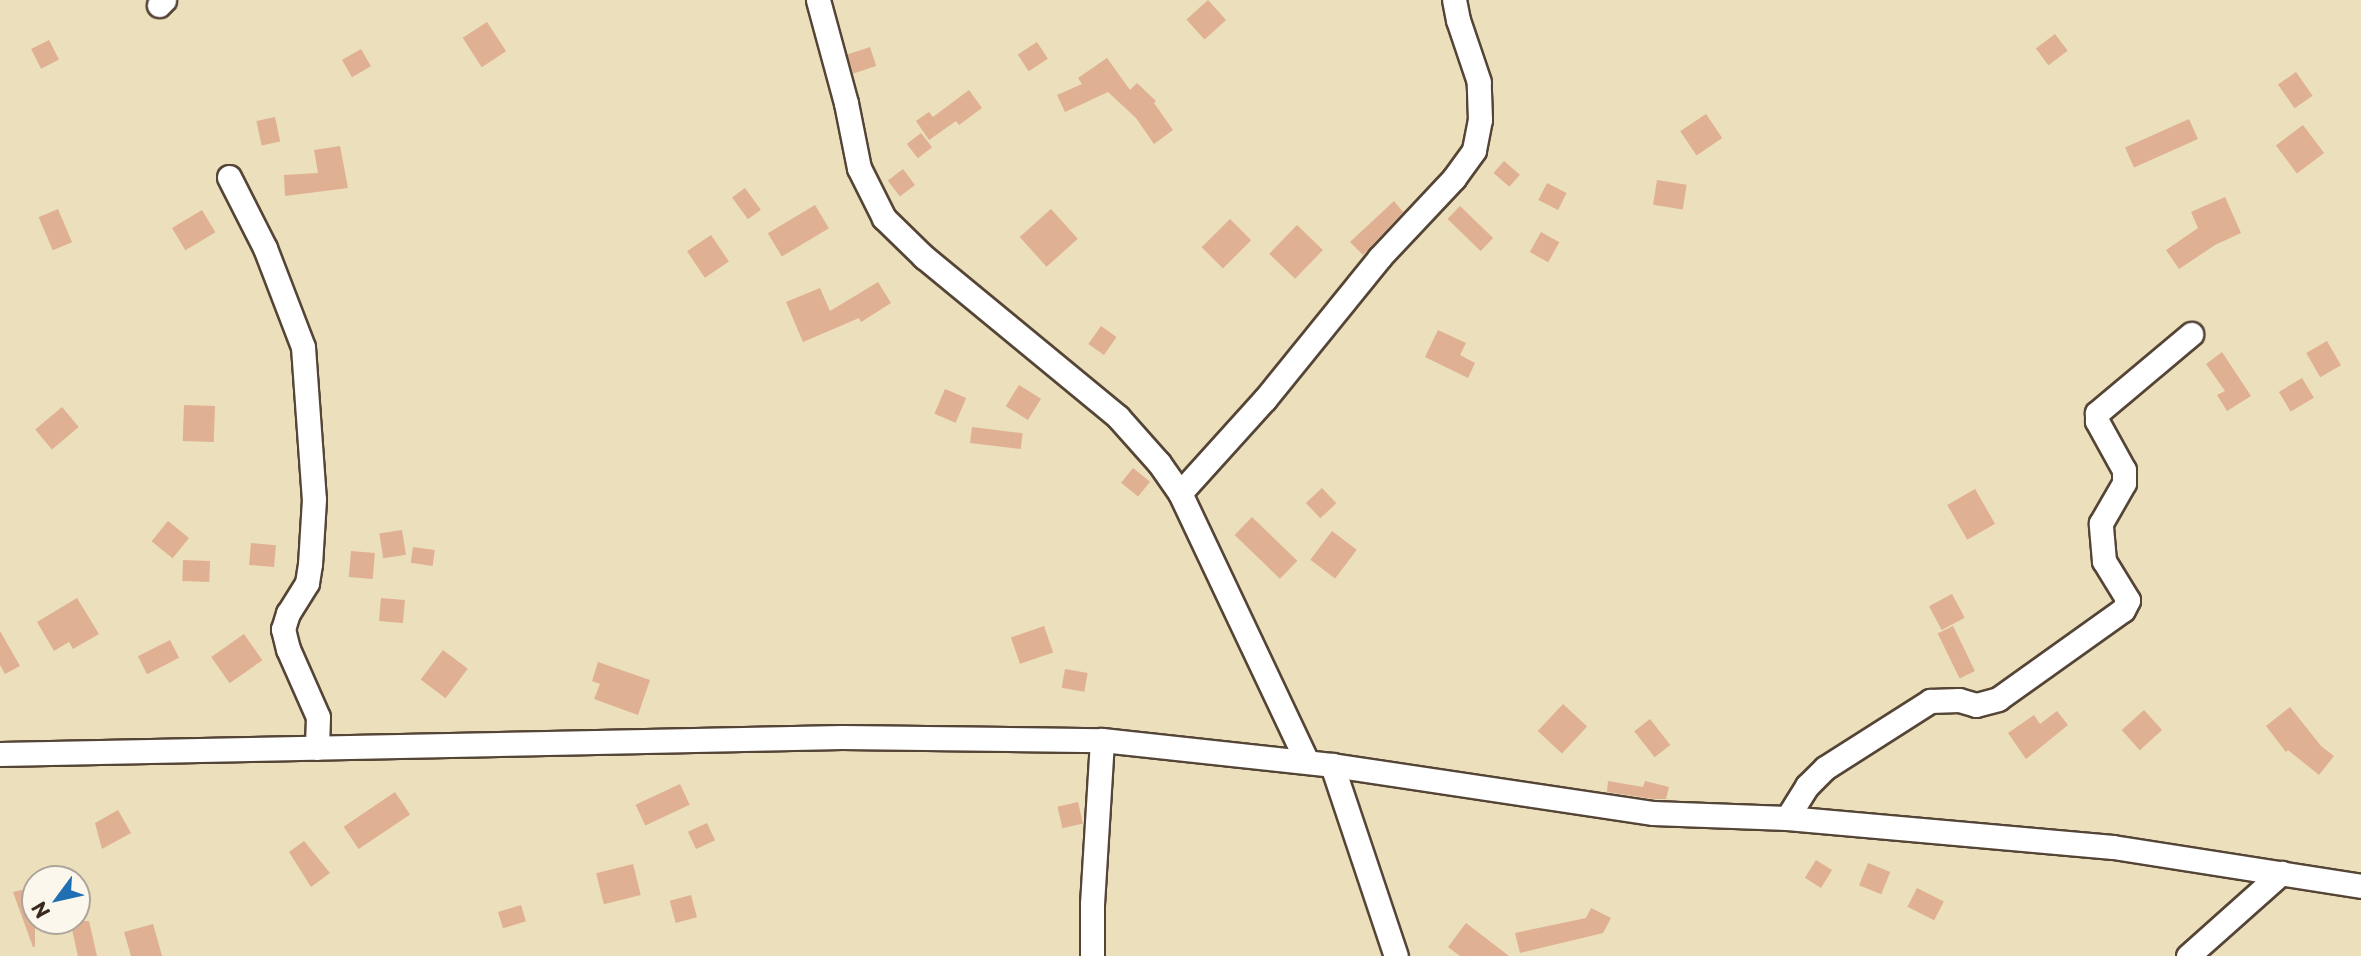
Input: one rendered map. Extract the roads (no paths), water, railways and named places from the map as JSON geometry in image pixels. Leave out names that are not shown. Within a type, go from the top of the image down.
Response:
[{"type":"street","points":[[818,0],[846,103],[859,168],[884,218],[924,257],[1118,417],[1159,463],[1180,493],[1307,762]]},
{"type":"street","points":[[1180,493],[1265,399],[1379,258],[1454,178],[1474,150],[1480,120],[1479,82],[1454,0]]},
{"type":"street","points":[[229,177],[265,248],[303,347],[314,499],[310,564],[307,583],[288,612],[283,629],[288,649],[318,717],[317,748]]},
{"type":"street","points":[[1787,818],[1807,786],[1825,768],[1930,701],[1959,700],[1976,705],[1998,699],[2123,610],[2128,600],[2104,561],[2101,523],[2124,483],[2124,470],[2096,421],[2097,414],[2191,334]]},
{"type":"street","points":[[0,754],[842,737],[1102,740],[1332,765],[1653,813],[1787,818],[2113,847],[2361,887]]},
{"type":"street","points":[[1092,956],[1092,904],[1102,740]]},
{"type":"street","points":[[1332,765],[1396,956]]},
{"type":"street","points":[[2188,956],[2281,873]]}]
